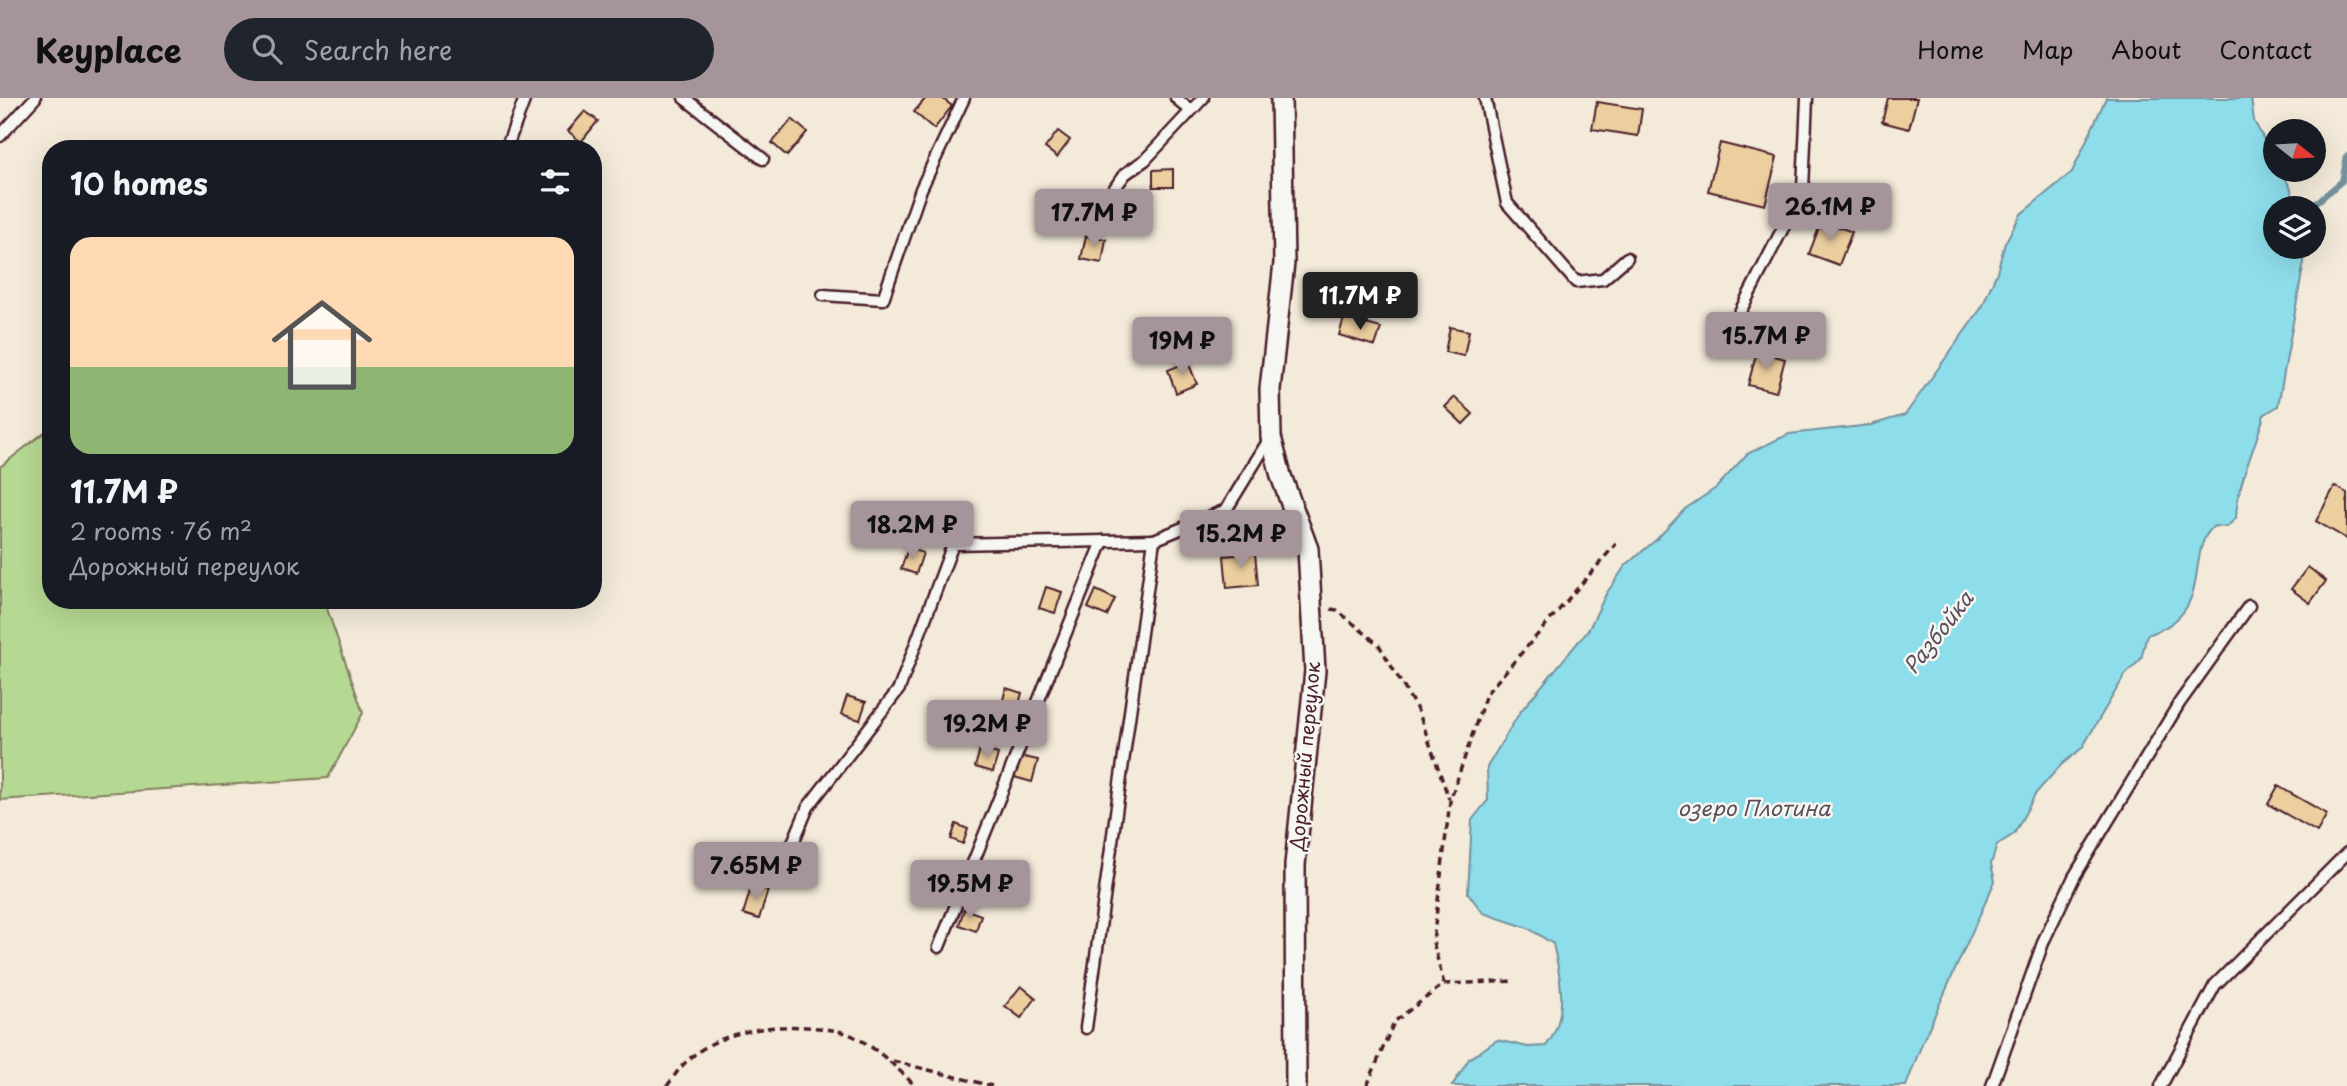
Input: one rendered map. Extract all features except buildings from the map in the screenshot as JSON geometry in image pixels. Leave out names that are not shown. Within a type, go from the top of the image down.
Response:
[{"type":"street","name":"Дорожный переулок","points":[[1281,98],[1284,263],[1270,389],[1271,437],[1280,476],[1308,549],[1315,671],[1295,865],[1296,1086]]},
{"type":"lane","points":[[0,136],[35,98]]},
{"type":"lane","points":[[509,140],[525,98]]},
{"type":"lane","points":[[684,98],[763,159]]},
{"type":"lane","points":[[823,295],[883,299],[921,189],[964,98]]},
{"type":"lane","points":[[1177,98],[1190,110]]},
{"type":"lane","points":[[1099,210],[1125,174],[1145,160],[1203,98]]},
{"type":"lane","points":[[1485,98],[1507,203],[1577,282],[1603,279],[1627,258]]},
{"type":"lane","points":[[1723,345],[1803,189],[1807,98]]},
{"type":"lane","points":[[776,883],[808,807],[899,689],[953,544],[1154,540],[1226,510],[1271,437]]},
{"type":"lane","points":[[1086,1028],[1154,540]]},
{"type":"lane","points":[[939,947],[1103,541]]},
{"type":"lane","points":[[1992,1086],[2044,940],[2074,877],[2180,702],[2249,606]]},
{"type":"lane","points":[[2161,1086],[2215,985],[2347,853]]},
{"type":"path","points":[[1444,984],[1433,942],[1450,801],[1486,694],[1616,544]]},
{"type":"path","points":[[1311,605],[1336,610],[1379,645],[1419,713],[1450,801]]},
{"type":"path","points":[[1367,1086],[1394,1022],[1444,984],[1514,981]]},
{"type":"path","points":[[667,1086],[688,1060],[725,1037],[774,1026],[843,1032],[891,1061],[915,1086]]},
{"type":"path","points":[[891,1061],[992,1086]]},
{"type":"green space","points":[[42,434],[42,609],[327,609],[363,713],[328,778],[0,800],[0,467]]},
{"type":"water","name":"озеро Плотина","points":[[2106,98],[2251,98],[2254,121],[2263,138],[2263,182],[2287,182],[2292,196],[2263,196],[2263,259],[2304,259],[2278,406],[2264,415],[2243,479],[2236,518],[2227,527],[2214,526],[2205,537],[2191,598],[2183,613],[2169,625],[2147,635],[2141,659],[2125,675],[2082,748],[2061,765],[2036,793],[2014,834],[1997,845],[1991,864],[1995,881],[1923,1041],[1906,1086],[1452,1086],[1469,1059],[1497,1040],[1528,1047],[1546,1046],[1558,1023],[1561,997],[1553,944],[1528,928],[1483,913],[1468,893],[1472,820],[1488,800],[1487,767],[1520,712],[1589,629],[1606,594],[1626,565],[1657,539],[1685,509],[1716,488],[1747,454],[1789,434],[1871,425],[1905,415],[1982,307],[1997,272],[2005,243],[2021,214],[2072,172]]},
{"type":"waterway","points":[[2324,196],[2342,181],[2347,156]]},
{"type":"water label","name":"Разбойка","points":[[1939,633]]}]
